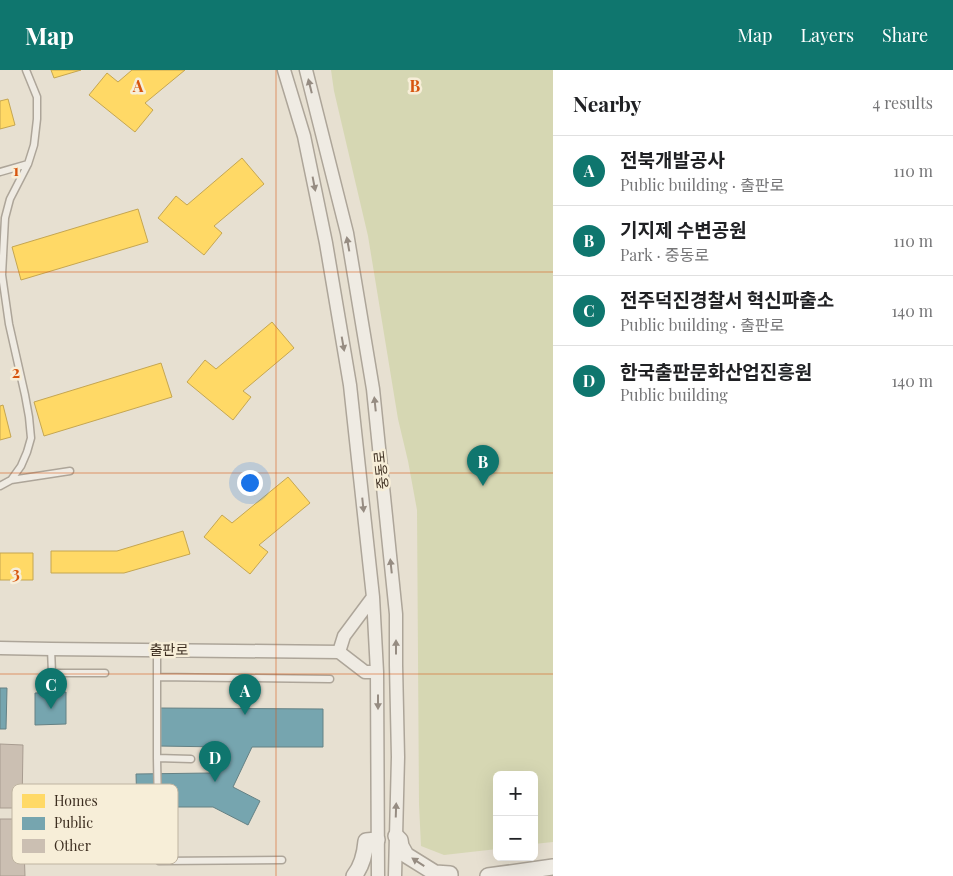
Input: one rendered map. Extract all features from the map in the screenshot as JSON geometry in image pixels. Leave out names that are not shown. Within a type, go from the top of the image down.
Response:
[{"type":"street","name":"중동로","points":[[284,70],[306,146],[326,243],[350,385],[373,597],[377,672],[378,876]]},
{"type":"street","name":"중동로","points":[[306,70],[347,234],[374,389],[396,614],[398,756],[395,876]]},
{"type":"street","points":[[373,597],[344,636],[339,652],[364,672],[377,672]]},
{"type":"street","name":"출판로","points":[[0,648],[339,652]]},
{"type":"street","points":[[396,836],[400,840],[406,854],[434,873],[450,874],[450,876]]},
{"type":"street","points":[[354,876],[366,853],[366,841],[377,840]]},
{"type":"street","points":[[488,876],[553,867]]},
{"type":"lane","points":[[11,480],[21,466],[31,438],[25,395],[7,316],[2,275],[7,208],[28,164],[34,145],[37,97],[26,70]]},
{"type":"lane","points":[[0,172],[28,164]]},
{"type":"lane","points":[[0,486],[11,480],[70,471]]},
{"type":"lane","points":[[51,649],[52,673],[105,673]]},
{"type":"lane","points":[[157,650],[158,784]]},
{"type":"lane","points":[[157,676],[330,679]]},
{"type":"lane","points":[[157,758],[191,759]]},
{"type":"lane","points":[[178,861],[282,860]]},
{"type":"green space","points":[[331,70],[553,70],[553,842],[538,844],[538,771],[493,771],[493,849],[444,855],[421,846],[417,510],[398,419],[368,236],[334,91]]},
{"type":"building: Homes","points":[[51,70],[81,70],[54,78]]},
{"type":"building: Homes","points":[[132,70],[185,70],[145,103],[153,110],[135,132],[89,95],[107,73],[118,82]]},
{"type":"building: Homes","points":[[8,99],[15,125],[0,129],[0,101]]},
{"type":"building: Homes","points":[[242,158],[264,184],[214,226],[222,233],[204,255],[158,218],[176,196],[187,205]]},
{"type":"building: Homes","points":[[138,209],[148,242],[21,280],[12,247]]},
{"type":"building: Homes","points":[[272,322],[294,348],[243,391],[251,397],[233,420],[187,382],[205,360],[216,369]]},
{"type":"building: Homes","points":[[161,363],[172,397],[44,436],[34,402]]},
{"type":"building: Homes","points":[[3,405],[11,437],[0,440],[0,406]]},
{"type":"building: Homes","points":[[288,477],[310,503],[259,545],[268,552],[250,574],[204,537],[222,515],[232,523]]},
{"type":"building: Homes","points":[[183,531],[190,554],[124,573],[51,573],[51,551],[117,551]]},
{"type":"building: Homes","points":[[0,553],[33,553],[33,580],[0,580]]},
{"type":"building: Public","points":[[0,688],[7,688],[6,729],[0,729]]},
{"type":"building: Public","points":[[66,692],[66,724],[35,725],[35,693]]},
{"type":"building: Public","points":[[158,708],[323,709],[323,747],[252,747],[233,787],[260,801],[248,825],[213,807],[178,807],[178,784],[136,784],[136,774],[210,773],[222,747],[158,746]]},
{"type":"building: Other","points":[[0,744],[23,745],[22,784],[12,784],[12,808],[0,808]]},
{"type":"building: Other","points":[[0,819],[12,819],[12,864],[25,864],[25,876],[0,876]]},
{"type":"place","name":"기지제 수변공원","points":[[483,486]]},
{"type":"place","name":"전주덕진경찰서 혁신파출소","points":[[51,709]]},
{"type":"place","name":"전북개발공사","points":[[245,715]]},
{"type":"place","name":"한국출판문화산업진흥원","points":[[215,782]]}]
